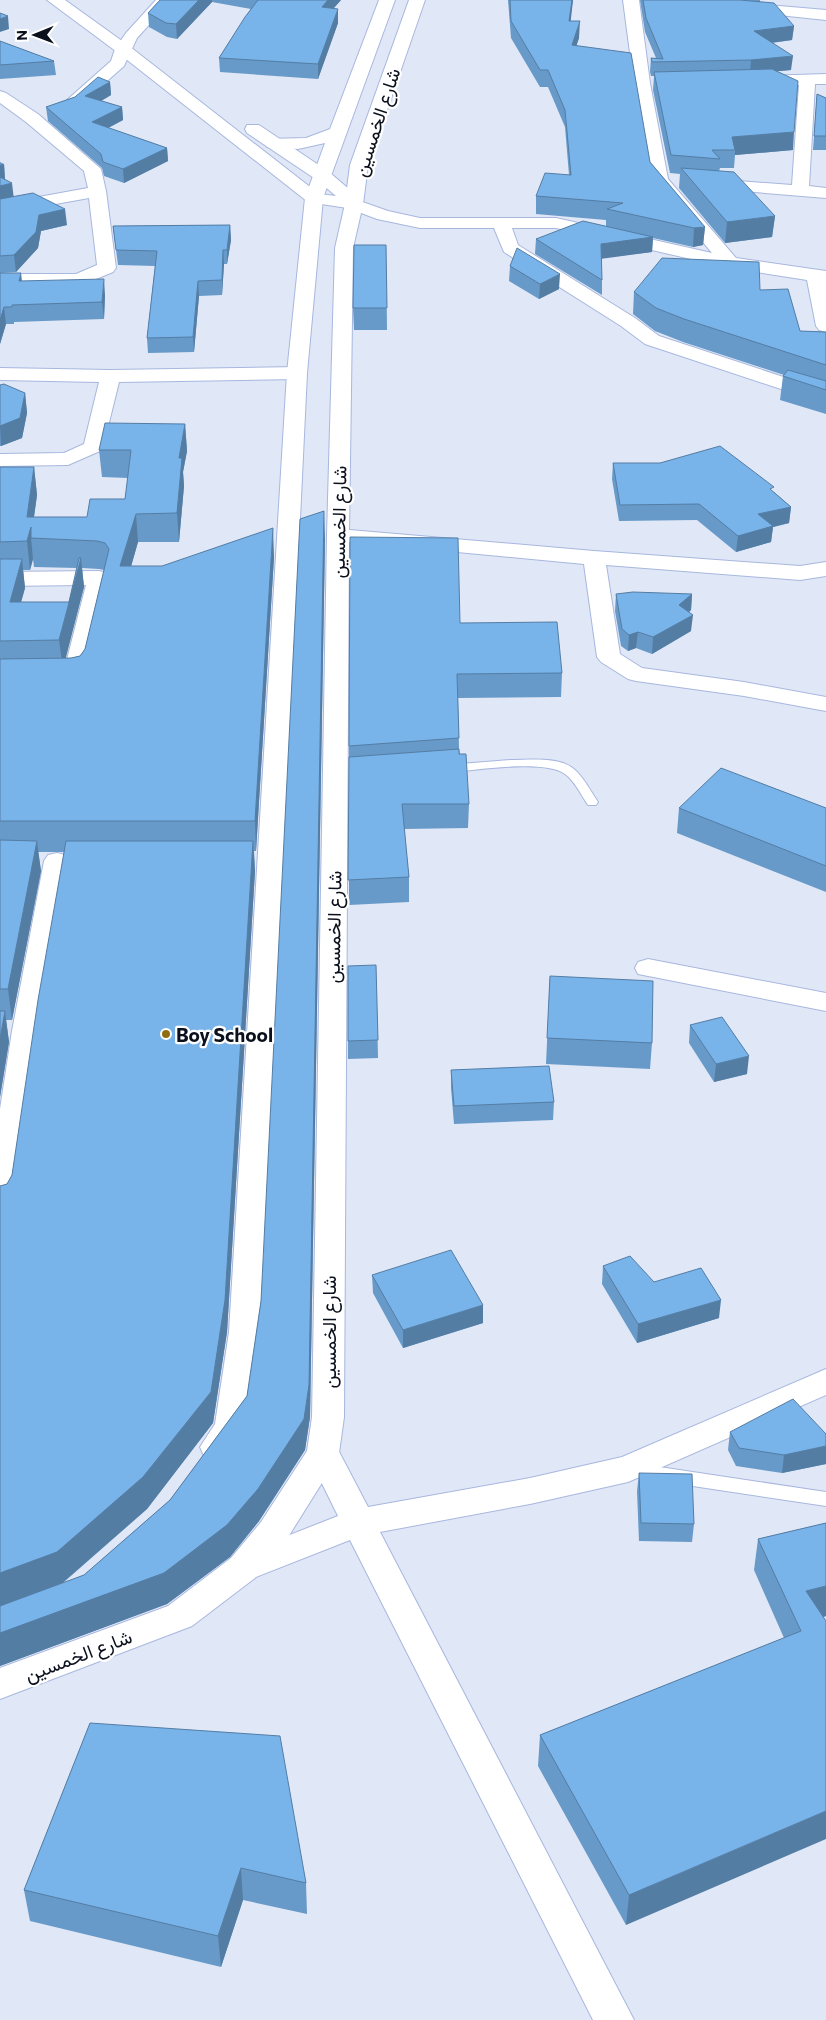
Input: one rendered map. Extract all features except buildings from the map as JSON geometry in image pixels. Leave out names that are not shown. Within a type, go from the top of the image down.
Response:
[{"type":"street","points":[[56,0],[127,43],[171,66]]},
{"type":"street","points":[[79,0],[127,43],[319,187],[354,204],[383,215],[420,223],[556,223],[730,263],[820,276],[826,326]]},
{"type":"street","points":[[32,118],[69,106],[118,63],[127,43],[164,0]]},
{"type":"street","name":"شارع الخمسين","points":[[202,1466],[231,1426],[245,1332],[261,860],[297,373],[319,187],[336,132],[387,0]]},
{"type":"street","name":"شارع الخمسين","points":[[0,1684],[180,1616],[243,1568],[273,1532],[322,1453],[328,1417],[339,777],[338,535],[344,248],[354,204],[359,165],[416,0]]},
{"type":"street","points":[[631,0],[642,83],[660,180],[730,263]]},
{"type":"street","points":[[731,6],[823,13]]},
{"type":"street","points":[[739,81],[826,79]]},
{"type":"street","points":[[800,191],[807,80]]},
{"type":"street","points":[[642,83],[662,83]]},
{"type":"street","points":[[0,96],[32,118],[92,169],[97,191],[107,268],[78,280],[0,280]]},
{"type":"street","points":[[242,120],[273,144],[319,187],[354,204]]},
{"type":"street","points":[[273,144],[292,145],[313,142],[336,132]]},
{"type":"street","points":[[660,180],[679,181]]},
{"type":"street","points":[[698,183],[826,193]]},
{"type":"street","points":[[0,209],[97,191]]},
{"type":"street","points":[[501,222],[510,248],[628,322],[652,340],[826,398]]},
{"type":"street","points":[[0,374],[110,376],[297,373]]},
{"type":"street","points":[[0,460],[68,459],[93,447],[110,376]]},
{"type":"street","points":[[338,535],[594,558],[800,573],[826,569]]},
{"type":"street","points":[[594,558],[609,657],[636,674],[744,688],[826,704]]},
{"type":"street","points":[[0,579],[99,578],[74,678],[0,679]]},
{"type":"street","points":[[0,1206],[13,1031],[57,861]]},
{"type":"street","points":[[648,968],[826,1002]]},
{"type":"street","points":[[243,1568],[359,1522],[530,1491],[628,1469],[826,1381]]},
{"type":"street","points":[[322,1453],[614,2020]]},
{"type":"lane","points":[[430,770],[526,763],[553,766],[568,770],[592,802]]},
{"type":"lane","points":[[628,1469],[826,1499]]},
{"type":"place","name":"Boy School","points":[[166,1034]]}]
